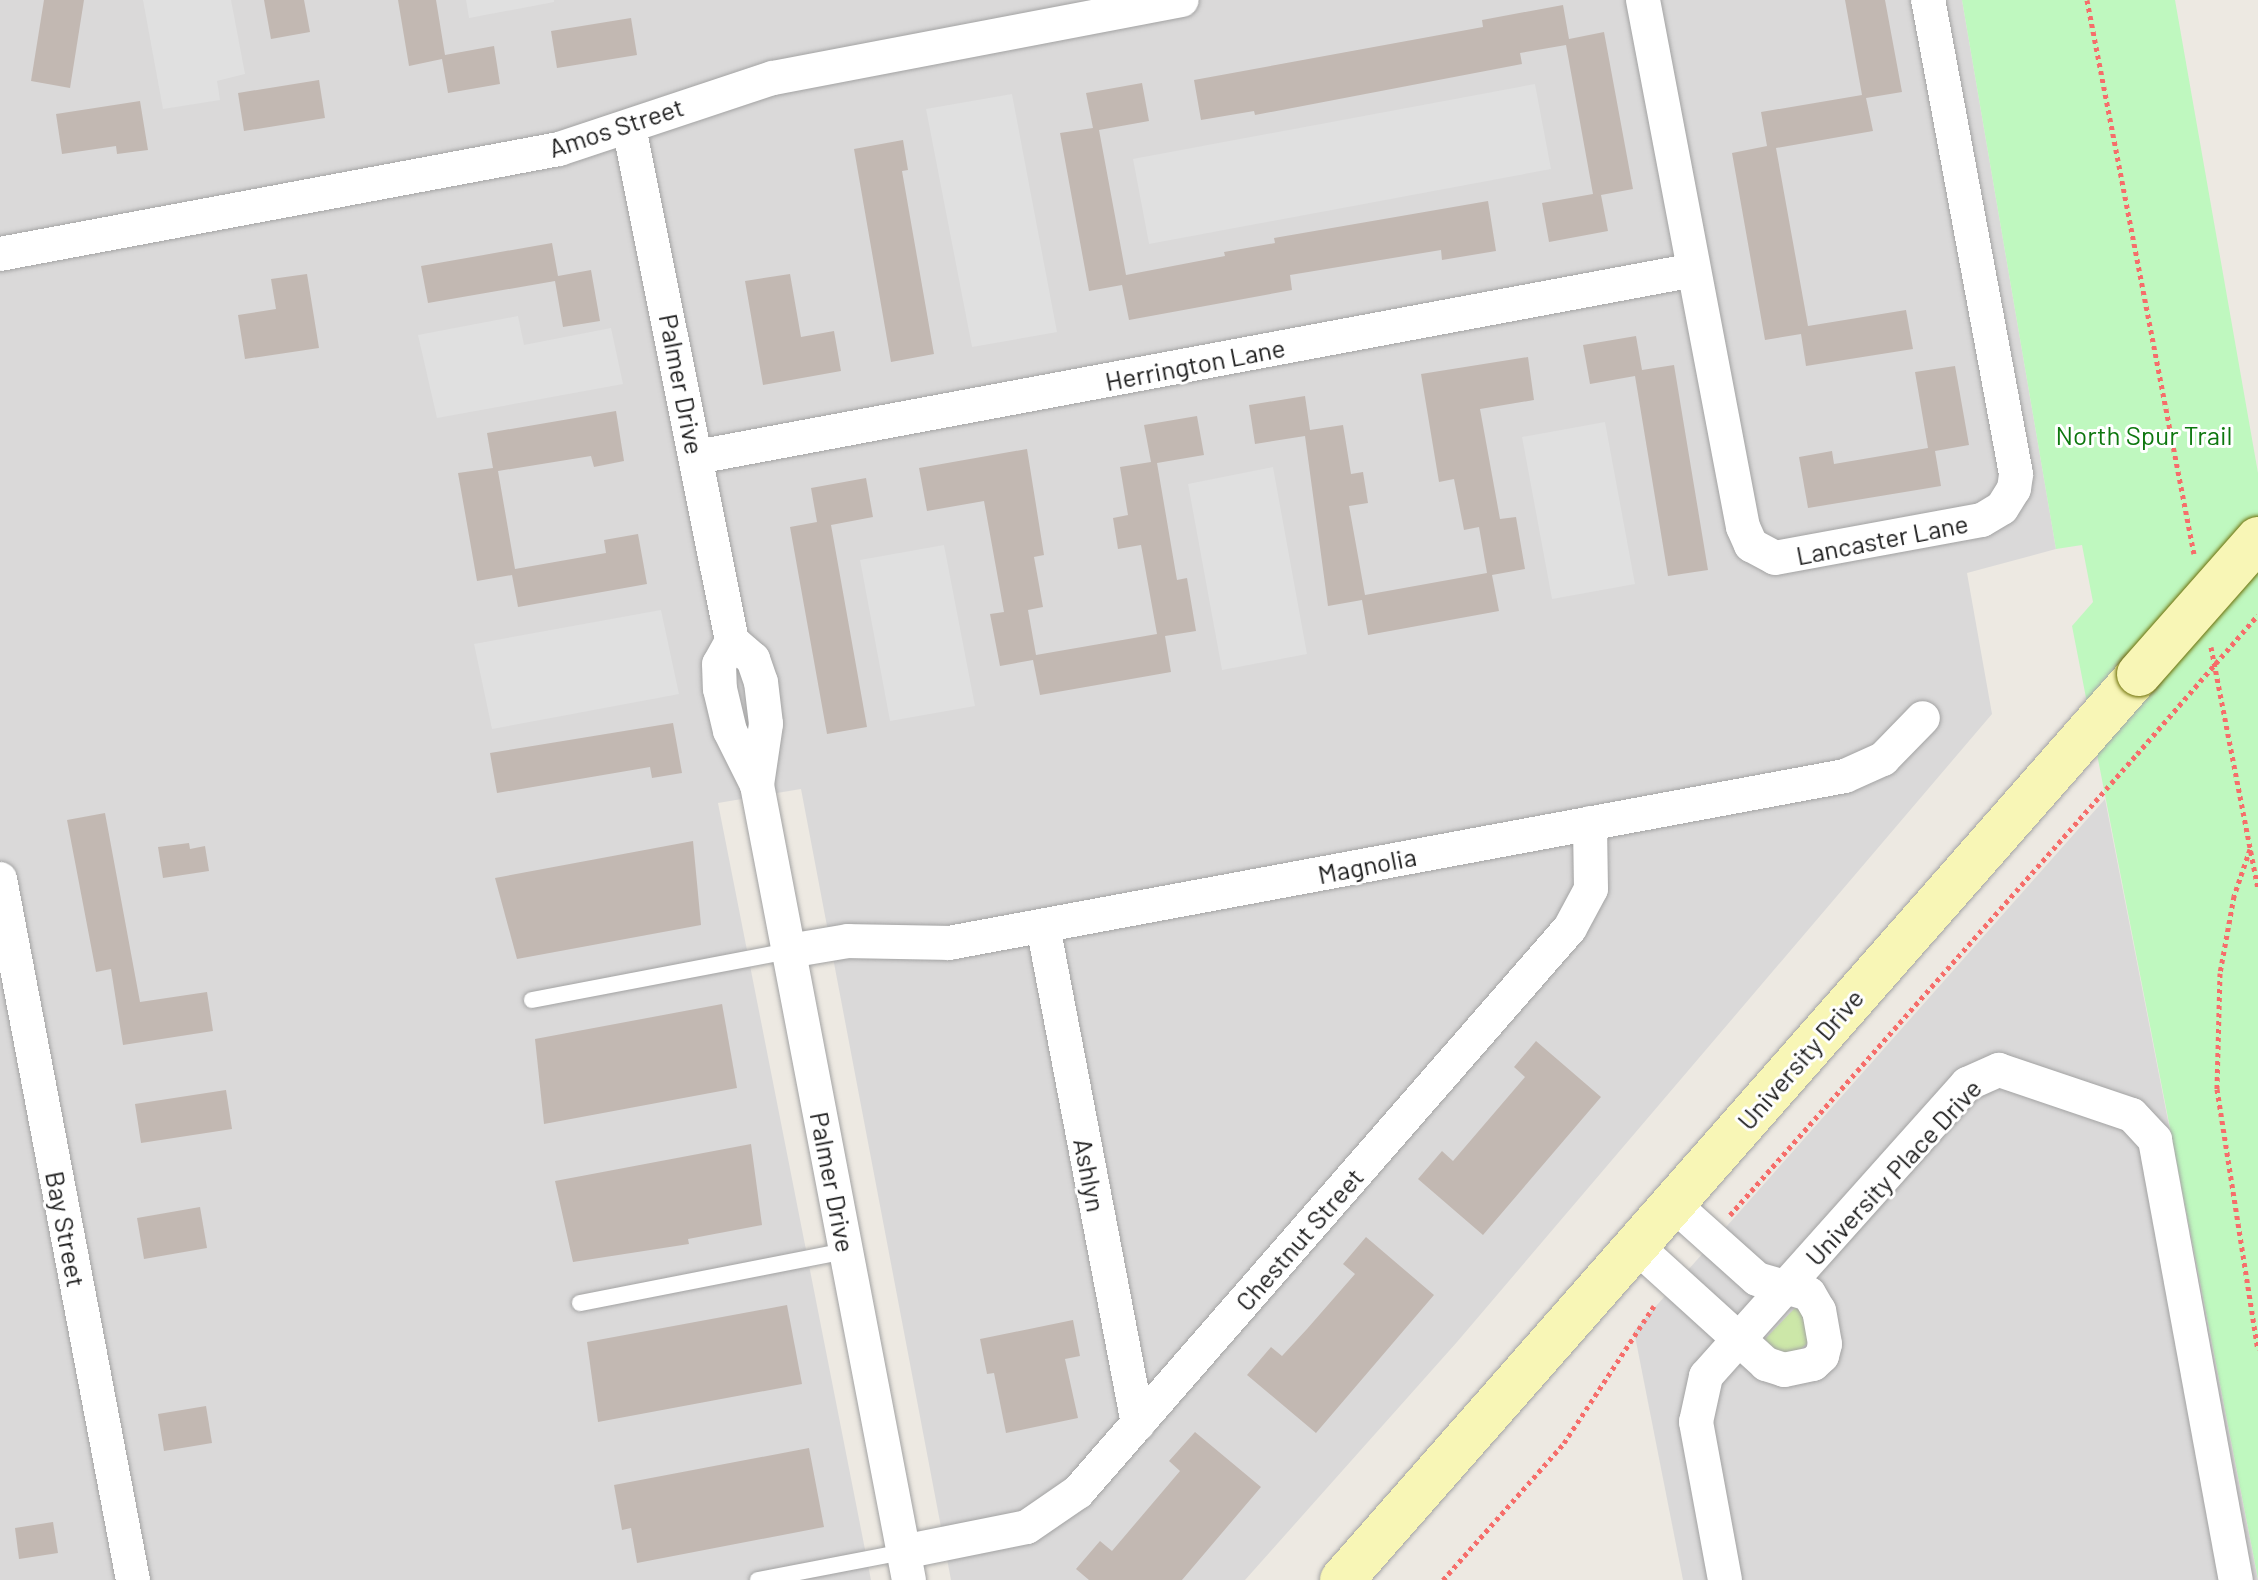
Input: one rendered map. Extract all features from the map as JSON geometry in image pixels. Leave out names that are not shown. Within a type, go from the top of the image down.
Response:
[{"type":"main road","name":"University Drive","points":[[1342,1580],[2258,539]]},
{"type":"street","name":"Amos Street","points":[[0,254],[559,149],[773,78],[1182,0]]},
{"type":"street","name":"Lancaster Lane","points":[[1643,0],[1743,527],[1756,550],[1782,558],[1982,520],[2007,502],[2016,474],[1928,0]]},
{"type":"street","name":"Palmer Drive","points":[[629,127],[732,641],[753,659],[761,682],[766,724],[757,785],[906,1566]]},
{"type":"street","name":"Herrington Lane","points":[[697,457],[1694,270]]},
{"type":"street","name":"Magnolia","points":[[789,951],[848,941],[941,945],[1858,772],[1894,750],[1923,718]]},
{"type":"street","name":"Chestnut Street","points":[[906,1566],[1015,1531],[1049,1516],[1078,1492],[1570,928],[1591,889],[1590,823]]},
{"type":"street","name":"Bay Street","points":[[0,879],[133,1580]]},
{"type":"street","name":"Ashlyn","points":[[1043,926],[1138,1424]]},
{"type":"street","name":"University Place Drive","points":[[1725,1580],[1696,1414],[1706,1376],[1967,1084],[1982,1074],[2010,1071],[2142,1122],[2157,1151],[2236,1580]]},
{"type":"street","points":[[1636,1246],[1778,1369],[1813,1364],[1822,1356],[1825,1344],[1817,1304],[1809,1294],[1757,1279],[1673,1204]]},
{"type":"lane","points":[[532,1000],[789,951]]},
{"type":"lane","points":[[580,1303],[846,1251]]},
{"type":"lane","points":[[758,1580],[906,1566]]},
{"type":"path","points":[[2087,0],[2196,566]]},
{"type":"path","points":[[1711,1238],[2258,615]]},
{"type":"path","points":[[2211,644],[2258,889]]},
{"type":"path","points":[[2250,848],[2234,896],[2220,973],[2217,1089],[2258,1350]]},
{"type":"path","points":[[1443,1580],[1564,1443],[1634,1331],[1675,1280]]},
{"type":"shaded area","points":[[0,0],[1962,0],[2056,549],[1967,573],[1992,714],[1457,1342],[1245,1580],[951,1580],[801,789],[718,803],[871,1580],[0,1580]]},
{"type":"shaded area","points":[[143,0],[231,0],[245,74],[217,81],[220,100],[163,109]]},
{"type":"shaded area","points":[[466,0],[554,0],[554,2],[469,18]]},
{"type":"shaded area","points":[[1535,84],[1551,169],[1149,244],[1133,159]]},
{"type":"shaded area","points":[[1012,94],[1057,332],[972,347],[926,109]]},
{"type":"shaded area","points":[[518,316],[524,345],[611,328],[623,384],[437,418],[418,335]]},
{"type":"shaded area","points":[[1605,422],[1635,584],[1552,599],[1522,437]]},
{"type":"shaded area","points":[[1273,467],[1307,654],[1222,670],[1188,484]]},
{"type":"shaded area","points":[[944,545],[975,706],[890,721],[860,560]]},
{"type":"shaded area","points":[[661,610],[679,694],[492,729],[474,644]]},
{"type":"shaded area","points":[[2105,799],[2258,1580],[1683,1580],[1634,1331]]},
{"type":"green space","name":"North Spur Trail","points":[[1962,0],[2175,0],[2258,473],[2258,1579],[2072,626],[2093,602],[2082,545],[2056,549]]},
{"type":"green space","points":[[1795,1308],[1801,1311],[1810,1341],[1797,1352],[1781,1357],[1765,1339]]},
{"type":"building","points":[[44,0],[84,0],[70,88],[31,81]]},
{"type":"building","points":[[264,0],[304,0],[310,32],[271,39]]},
{"type":"building","points":[[398,0],[436,0],[445,55],[494,46],[500,84],[448,93],[442,59],[409,66]]},
{"type":"building","points":[[1845,0],[1885,0],[1902,92],[1866,98],[1873,131],[1776,148],[1808,326],[1906,310],[1913,349],[1806,366],[1801,334],[1765,340],[1732,153],[1767,146],[1761,112],[1862,95]]},
{"type":"building","points":[[1563,5],[1569,39],[1604,32],[1633,189],[1601,195],[1608,231],[1549,242],[1542,203],[1593,194],[1566,45],[1520,53],[1522,64],[1255,115],[1254,111],[1201,120],[1194,80],[1483,27],[1482,20]]},
{"type":"building","points":[[631,18],[637,55],[557,68],[551,31]]},
{"type":"building","points":[[319,80],[325,118],[244,131],[238,93]]},
{"type":"building","points":[[1142,83],[1149,121],[1099,130],[1126,275],[1225,256],[1224,252],[1275,243],[1274,238],[1488,201],[1496,251],[1442,260],[1441,250],[1290,275],[1292,290],[1129,320],[1122,285],[1089,291],[1060,133],[1093,128],[1086,93]]},
{"type":"building","points":[[140,101],[148,150],[117,154],[116,146],[62,154],[56,114]]},
{"type":"building","points":[[903,140],[908,170],[902,171],[934,354],[891,362],[854,149]]},
{"type":"building","points":[[552,243],[558,276],[591,270],[600,321],[563,327],[555,281],[428,303],[421,266]]},
{"type":"building","points":[[307,274],[319,348],[245,359],[238,315],[276,309],[271,279]]},
{"type":"building","points":[[790,274],[801,337],[834,331],[841,371],[763,385],[745,281]]},
{"type":"building","points":[[1636,336],[1642,370],[1674,365],[1708,570],[1668,576],[1635,376],[1590,384],[1583,345]]},
{"type":"building","points":[[1528,357],[1534,400],[1480,409],[1500,519],[1516,517],[1525,569],[1492,575],[1499,611],[1368,635],[1362,600],[1328,606],[1305,436],[1255,444],[1249,405],[1305,396],[1310,430],[1343,425],[1351,474],[1363,472],[1368,503],[1349,506],[1365,595],[1487,573],[1479,527],[1464,530],[1454,479],[1439,482],[1421,374]]},
{"type":"building","points":[[1955,366],[1969,445],[1935,451],[1941,486],[1808,508],[1799,457],[1832,451],[1834,464],[1928,448],[1915,372]]},
{"type":"building","points":[[616,411],[624,461],[594,467],[591,456],[498,471],[515,569],[606,553],[604,540],[638,534],[647,584],[518,607],[512,575],[477,581],[458,473],[493,468],[487,433]]},
{"type":"building","points":[[1197,416],[1204,455],[1157,463],[1177,580],[1187,578],[1196,631],[1165,636],[1171,672],[1040,695],[1033,660],[1000,666],[990,614],[1004,612],[984,501],[927,511],[919,468],[1027,449],[1044,555],[1034,557],[1043,607],[1028,610],[1036,655],[1157,634],[1141,545],[1118,549],[1113,518],[1128,515],[1120,467],[1151,462],[1144,425]]},
{"type":"building","points":[[866,478],[873,517],[831,525],[867,727],[827,734],[790,527],[817,522],[811,488]]},
{"type":"building","points":[[673,723],[682,773],[652,778],[650,767],[497,793],[490,753]]},
{"type":"building","points":[[105,813],[140,1002],[207,992],[213,1031],[123,1045],[111,969],[96,972],[67,820]]},
{"type":"building","points":[[693,841],[701,925],[517,959],[495,878]]},
{"type":"building","points":[[189,843],[190,849],[205,846],[209,871],[163,878],[158,847]]},
{"type":"building","points":[[722,1004],[737,1088],[544,1124],[535,1039]]},
{"type":"building","points":[[1536,1041],[1601,1097],[1483,1235],[1418,1179],[1442,1151],[1453,1161],[1525,1077],[1514,1067]]},
{"type":"building","points":[[226,1090],[232,1129],[141,1143],[135,1104]]},
{"type":"building","points":[[751,1144],[762,1225],[688,1239],[689,1244],[573,1262],[555,1181]]},
{"type":"building","points":[[200,1207],[207,1248],[144,1259],[137,1218]]},
{"type":"building","points":[[1366,1237],[1434,1295],[1316,1433],[1247,1375],[1271,1347],[1282,1356],[1355,1274],[1343,1264]]},
{"type":"building","points":[[787,1305],[802,1384],[598,1422],[587,1342]]},
{"type":"building","points":[[1073,1320],[1080,1356],[1065,1359],[1078,1418],[1006,1433],[994,1373],[987,1374],[980,1339]]},
{"type":"building","points":[[206,1406],[212,1443],[164,1451],[158,1414]]},
{"type":"building","points":[[1195,1432],[1261,1487],[1182,1580],[1089,1580],[1076,1569],[1100,1541],[1112,1551],[1180,1471],[1169,1461]]},
{"type":"building","points":[[809,1448],[824,1527],[637,1563],[631,1528],[622,1530],[614,1485]]},
{"type":"building","points":[[53,1522],[58,1553],[19,1559],[15,1528]]}]
